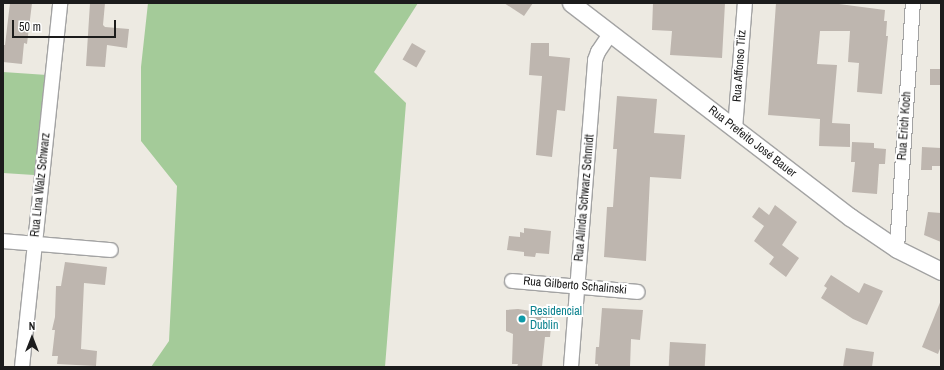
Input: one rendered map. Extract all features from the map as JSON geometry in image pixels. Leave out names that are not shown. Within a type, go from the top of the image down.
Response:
[{"type":"street","name":"Rua Lina Walz Schwarz","points":[[22,367],[60,3]]},
{"type":"street","name":"Rua Prefeito José Bauer","points":[[571,3],[850,217],[897,249],[941,271]]},
{"type":"street","name":"Rua Affonso Titz","points":[[735,129],[745,3]]},
{"type":"street","name":"Rua Erich Koch","points":[[897,249],[913,3]]},
{"type":"street","name":"Rua Alinda Schwarz Schmidt","points":[[571,367],[596,60],[598,52],[610,34]]},
{"type":"street","points":[[3,240],[111,250]]},
{"type":"street","name":"Rua Gilberto Schalinski","points":[[512,281],[638,292]]},
{"type":"green space","points":[[148,3],[418,3],[374,72],[406,103],[385,367],[151,367],[169,341],[177,186],[141,141],[141,67]]},
{"type":"green space","points":[[3,72],[47,75],[34,175],[3,173]]},
{"type":"building","points":[[10,3],[32,3],[27,44],[24,43],[22,64],[3,62],[3,45],[5,45]]},
{"type":"building","points":[[90,3],[105,3],[103,25],[105,27],[129,29],[127,48],[107,45],[105,67],[86,66]]},
{"type":"building","points":[[504,3],[533,3],[524,16]]},
{"type":"building","points":[[653,3],[725,3],[722,58],[670,55],[672,31],[652,30]]},
{"type":"building","points":[[776,3],[839,4],[885,10],[884,21],[887,21],[886,36],[888,36],[882,94],[857,92],[859,63],[848,62],[850,31],[820,31],[817,64],[837,65],[832,123],[850,124],[850,147],[819,146],[820,119],[768,115]]},
{"type":"building","points":[[412,43],[426,51],[416,67],[402,59]]},
{"type":"building","points":[[531,43],[549,43],[549,56],[570,58],[565,111],[557,110],[552,157],[536,155],[542,76],[529,75]]},
{"type":"building","points":[[930,69],[941,69],[941,85],[930,85]]},
{"type":"building","points":[[617,96],[657,99],[654,133],[685,135],[681,179],[650,177],[646,261],[604,257],[607,207],[613,207],[617,149],[613,149]]},
{"type":"building","points":[[852,142],[874,143],[874,148],[886,149],[885,164],[879,164],[877,194],[852,192],[855,162],[851,162]]},
{"type":"building","points":[[922,147],[941,148],[941,166],[932,166],[932,170],[921,170]]},
{"type":"building","points":[[775,205],[797,222],[782,245],[799,258],[786,277],[769,264],[774,257],[754,241],[764,226],[752,217],[759,207],[769,215]]},
{"type":"building","points":[[928,212],[941,213],[941,242],[924,235]]},
{"type":"building","points":[[524,228],[551,231],[549,254],[536,253],[535,257],[524,256],[524,252],[507,250],[509,236],[520,237],[520,232],[524,233]]},
{"type":"building","points":[[65,262],[107,267],[105,285],[84,283],[81,349],[97,351],[96,366],[57,364],[58,356],[52,356],[55,330],[52,330],[55,317],[56,286],[61,286]]},
{"type":"building","points":[[831,275],[859,293],[864,283],[883,291],[867,325],[853,319],[821,298],[827,288],[824,286]]},
{"type":"building","points":[[941,300],[941,346],[938,354],[922,347]]},
{"type":"building","points":[[602,308],[643,310],[640,340],[631,339],[630,367],[598,367],[598,364],[595,364],[596,347],[599,347]]},
{"type":"building","points":[[518,309],[538,312],[538,315],[552,316],[550,337],[545,337],[542,367],[517,367],[518,364],[512,364],[513,334],[506,331],[506,310]]},
{"type":"building","points":[[670,342],[706,344],[705,367],[669,367]]},
{"type":"building","points":[[846,348],[874,352],[872,367],[843,367]]},
{"type":"place","name":"Residencial Dublin","points":[[522,319]]}]
